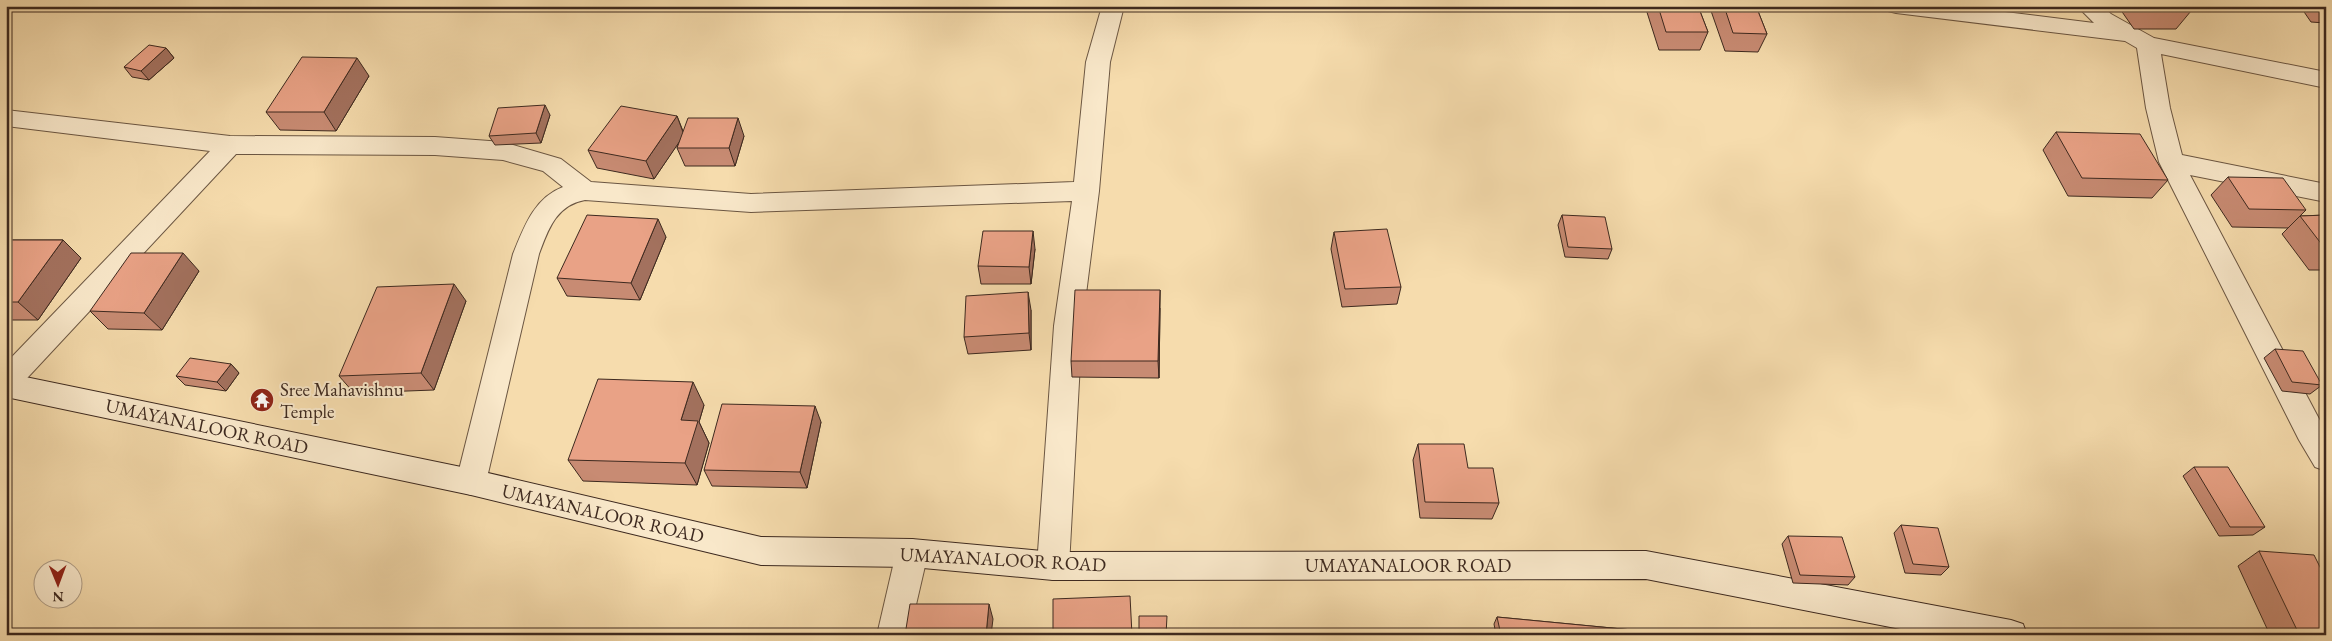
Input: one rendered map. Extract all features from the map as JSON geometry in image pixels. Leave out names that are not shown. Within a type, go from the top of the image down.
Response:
[{"type":"street","points":[[1053,566],[1068,326],[1086,191],[1098,62],[1113,6]]},
{"type":"street","points":[[1896,6],[2139,39],[2326,80]]},
{"type":"street","points":[[2088,6],[2103,19],[2139,39],[2171,162],[2309,431],[2326,458]]},
{"type":"street","points":[[6,118],[230,144],[435,146],[503,151],[552,164],[585,191]]},
{"type":"street","points":[[6,383],[230,144]]},
{"type":"street","points":[[2171,162],[2326,193]]},
{"type":"street","points":[[471,482],[526,254],[540,220],[553,202],[564,194],[585,191],[751,203],[1086,191]]},
{"type":"street","name":"UMAYANALOOR ROAD","points":[[6,383],[471,482],[761,551],[912,553],[1053,566],[1646,565],[2011,635]]},
{"type":"street","points":[[893,635],[912,553]]},
{"type":"building","points":[[1658,6],[1698,6],[1708,32],[1666,32]]},
{"type":"building","points":[[1724,6],[1756,6],[1767,34],[1733,33]]},
{"type":"building","points":[[2144,6],[2187,6],[2191,11],[2148,11]]},
{"type":"building","points":[[149,45],[166,48],[141,71],[124,67]]},
{"type":"building","points":[[302,57],[357,58],[324,112],[266,112]]},
{"type":"building","points":[[545,105],[536,133],[489,136],[498,108]]},
{"type":"building","points":[[621,106],[677,116],[646,161],[588,150]]},
{"type":"building","points":[[688,118],[738,118],[729,148],[677,148]]},
{"type":"building","points":[[2056,132],[2140,134],[2168,180],[2082,178]]},
{"type":"building","points":[[2228,177],[2283,178],[2306,210],[2249,209]]},
{"type":"building","points":[[587,215],[658,219],[631,283],[557,278]]},
{"type":"building","points":[[1562,215],[1605,217],[1612,249],[1568,247]]},
{"type":"building","points":[[2326,215],[2326,250],[2300,216]]},
{"type":"building","points":[[1387,229],[1401,287],[1345,289],[1334,232]]},
{"type":"building","points":[[983,231],[1033,231],[1029,267],[978,266]]},
{"type":"building","points":[[6,240],[63,240],[18,302],[6,302]]},
{"type":"building","points":[[131,253],[183,253],[144,313],[90,311]]},
{"type":"building","points":[[454,284],[421,373],[339,376],[377,287]]},
{"type":"building","points":[[1075,290],[1160,290],[1158,361],[1071,361]]},
{"type":"building","points":[[1028,292],[1029,333],[964,337],[966,296]]},
{"type":"building","points":[[2275,349],[2303,351],[2322,385],[2292,382]]},
{"type":"building","points":[[190,358],[231,364],[217,382],[176,376]]},
{"type":"building","points":[[598,379],[693,382],[681,420],[698,421],[685,463],[568,460]]},
{"type":"building","points":[[722,404],[815,406],[800,472],[704,470]]},
{"type":"building","points":[[1418,444],[1464,444],[1468,468],[1493,468],[1499,503],[1425,502]]},
{"type":"building","points":[[2194,467],[2228,467],[2265,527],[2230,527]]},
{"type":"building","points":[[1901,525],[1938,528],[1949,567],[1913,564]]},
{"type":"building","points":[[1788,536],[1842,537],[1855,577],[1800,575]]},
{"type":"building","points":[[2259,551],[2314,555],[2326,579],[2326,632],[2297,630]]},
{"type":"building","points":[[1130,596],[1132,635],[1053,635],[1053,599]]},
{"type":"building","points":[[910,604],[989,604],[986,635],[905,635]]},
{"type":"building","points":[[1139,616],[1167,616],[1166,635],[1139,635]]},
{"type":"building","points":[[1497,617],[1685,635],[1501,635]]},
{"type":"place","name":"Sree Mahavishnu Temple","points":[[262,400]]}]
